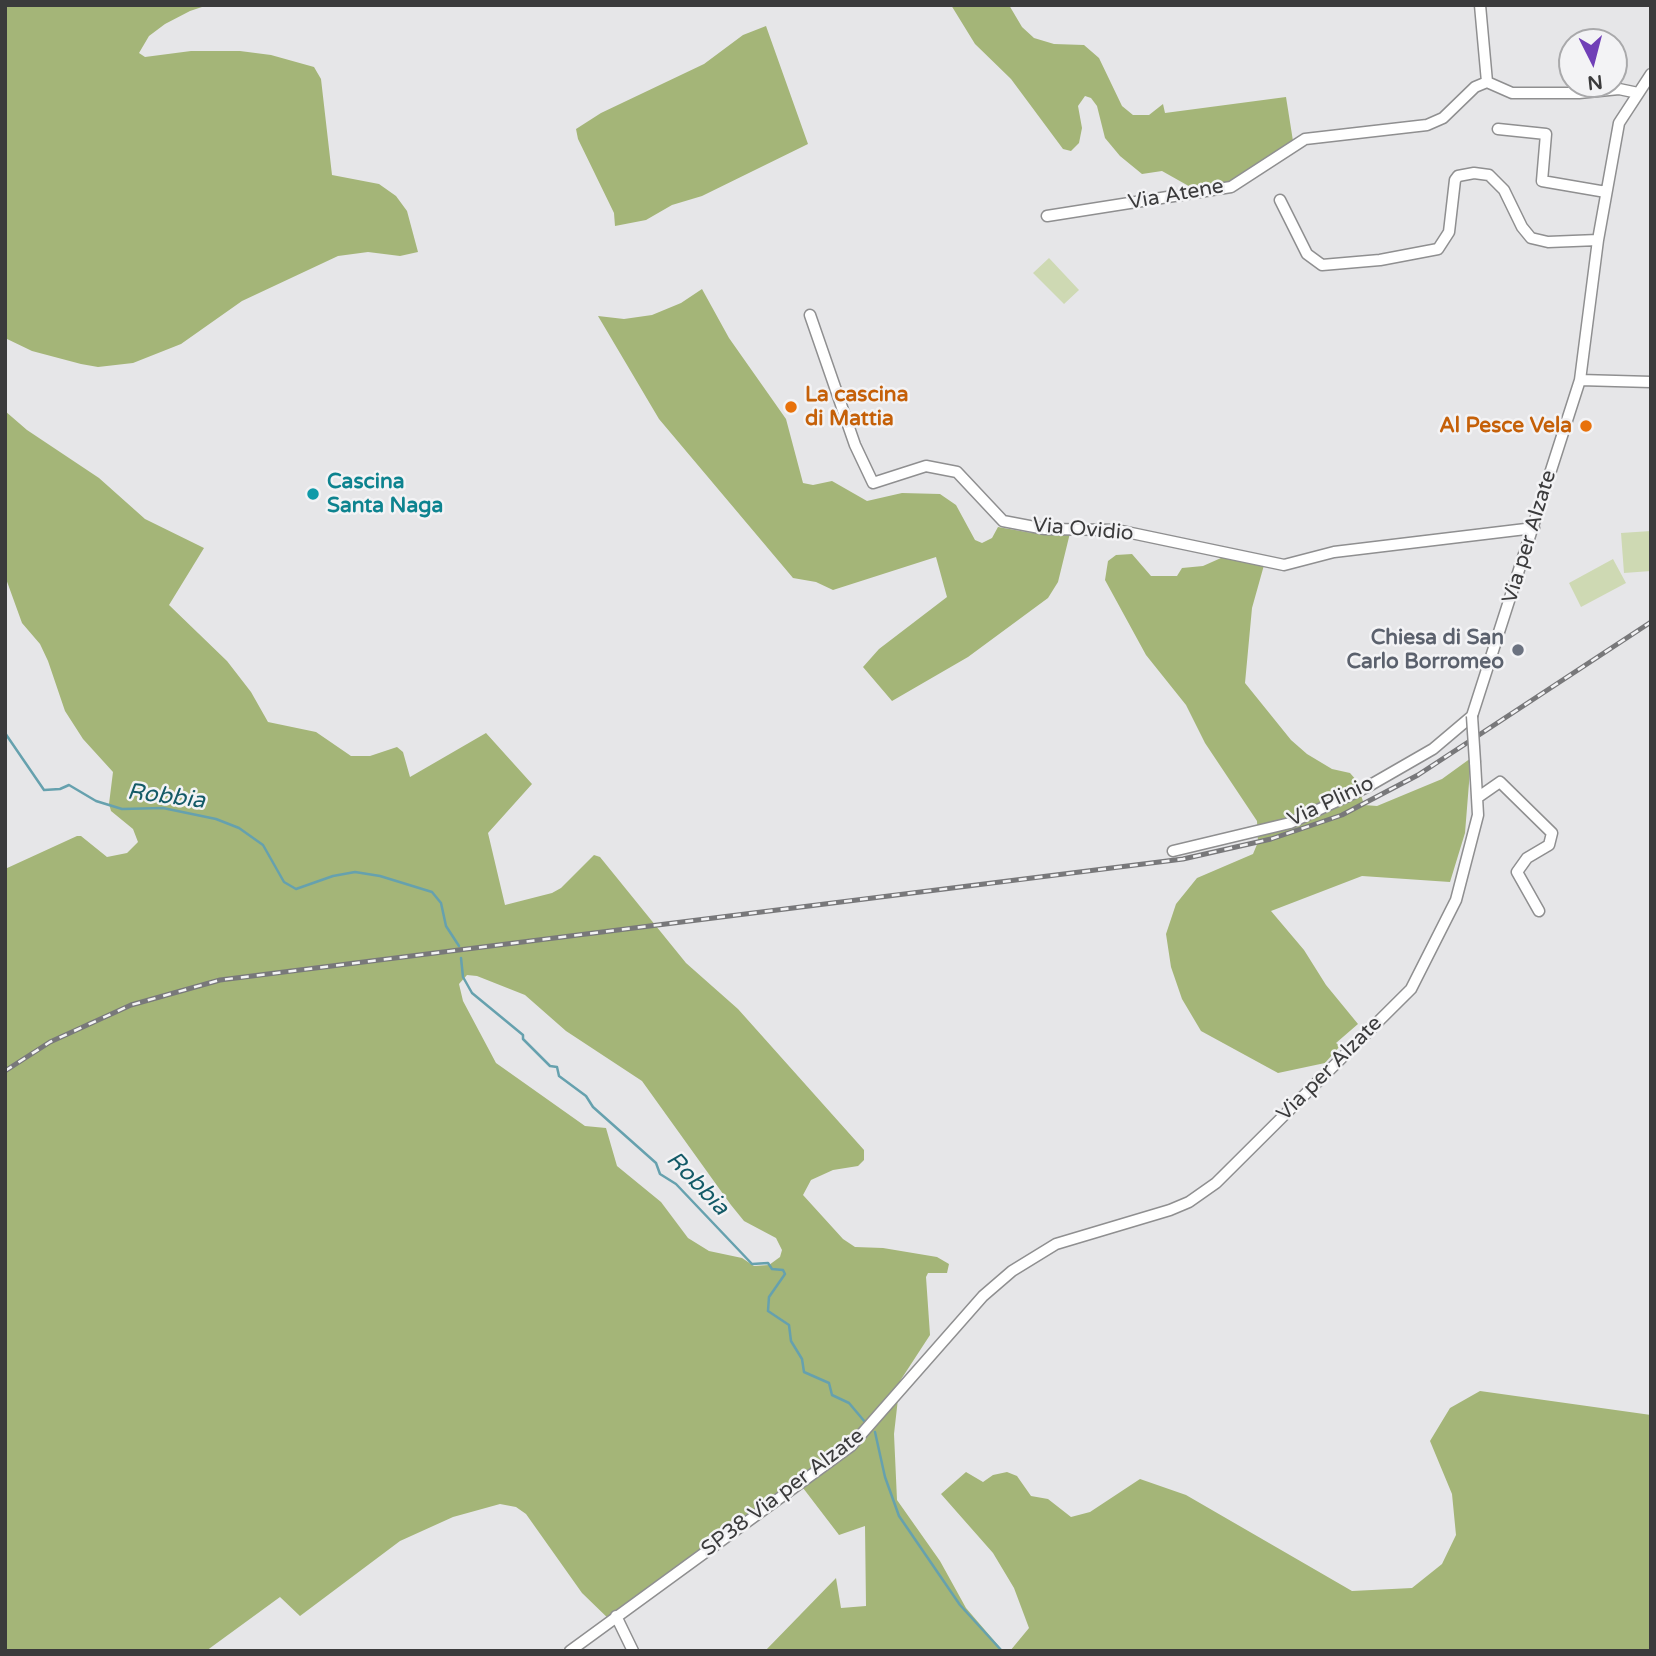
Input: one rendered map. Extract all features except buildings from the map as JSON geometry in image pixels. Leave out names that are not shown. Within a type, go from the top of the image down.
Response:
[{"type":"street","points":[[1480,5],[1487,82],[1511,93],[1579,93],[1619,89],[1638,93]]},
{"type":"street","name":"Via per Alzate","points":[[1035,1255],[1078,1235],[1170,1210],[1203,1193],[1411,989],[1456,900],[1478,815],[1472,716],[1580,380],[1598,240],[1619,123],[1651,74]]},
{"type":"street","name":"Via Atene","points":[[1047,216],[1189,196],[1231,187],[1305,139],[1427,125],[1443,118],[1475,87],[1487,82]]},
{"type":"street","points":[[1498,129],[1546,134],[1542,181],[1606,192]]},
{"type":"street","points":[[1280,200],[1307,254],[1322,265],[1380,260],[1438,249],[1450,232],[1455,180],[1458,176],[1475,173],[1489,175],[1504,190],[1522,227],[1531,238],[1548,242],[1598,240]]},
{"type":"street","name":"Via Ovidio","points":[[810,315],[855,445],[873,483],[926,466],[957,471],[1003,521],[1045,529],[1117,530],[1284,565],[1334,552],[1534,528]]},
{"type":"street","points":[[1580,380],[1651,382]]},
{"type":"street","name":"Via Plinio","points":[[1173,851],[1290,823],[1367,787],[1433,749],[1472,716]]},
{"type":"street","points":[[1477,797],[1500,782],[1552,833],[1549,845],[1527,858],[1517,872],[1539,911]]},
{"type":"street","name":"SP38 Via per Alzate","points":[[570,1651],[851,1446],[983,1296],[1035,1255]]},
{"type":"street","points":[[616,1616],[633,1651]]},
{"type":"green space","points":[[5,5],[208,5],[165,24],[149,36],[139,53],[145,57],[191,51],[240,51],[271,55],[314,67],[321,79],[332,175],[379,184],[396,196],[407,211],[418,252],[400,256],[368,252],[338,256],[242,301],[181,344],[133,363],[98,367],[81,364],[32,351],[5,338]]},
{"type":"green space","points":[[951,5],[1009,5],[1022,27],[1034,38],[1054,44],[1084,45],[1099,58],[1122,106],[1133,115],[1149,115],[1163,104],[1165,113],[1286,97],[1293,141],[1233,182],[1194,189],[1162,171],[1142,174],[1120,156],[1105,138],[1097,106],[1091,98],[1085,96],[1078,106],[1082,128],[1079,143],[1071,151],[1063,149],[1011,79],[975,44]]},
{"type":"green space","points":[[766,26],[808,144],[702,196],[672,205],[646,220],[615,226],[614,213],[578,139],[576,129],[601,113],[704,64],[743,35]]},
{"type":"green space","points":[[1049,258],[1079,290],[1064,304],[1033,273]]},
{"type":"green space","points":[[702,289],[729,338],[786,419],[803,483],[813,485],[832,481],[867,501],[902,493],[940,494],[956,505],[975,540],[982,543],[992,538],[998,527],[1032,533],[1070,533],[1058,582],[1048,598],[968,657],[892,701],[863,667],[879,649],[947,597],[936,557],[833,590],[816,582],[793,578],[659,419],[598,316],[624,319],[652,315],[681,303]]},
{"type":"green space","points":[[5,411],[27,430],[99,478],[145,519],[204,548],[169,605],[227,661],[251,692],[268,722],[316,732],[351,756],[370,756],[397,747],[403,752],[410,777],[486,733],[532,784],[488,833],[505,905],[552,893],[561,888],[594,855],[600,857],[686,963],[738,1009],[864,1150],[864,1160],[858,1166],[833,1170],[811,1180],[803,1195],[843,1239],[855,1247],[883,1248],[937,1257],[949,1264],[947,1273],[928,1273],[926,1277],[930,1335],[900,1381],[894,1434],[897,1500],[940,1561],[966,1608],[1003,1651],[765,1651],[836,1578],[841,1608],[866,1606],[865,1526],[839,1535],[800,1484],[614,1624],[582,1593],[526,1514],[516,1507],[500,1504],[453,1517],[400,1541],[300,1616],[280,1597],[206,1651],[5,1651],[5,869],[77,836],[81,836],[107,857],[127,853],[138,842],[133,829],[111,811],[109,804],[113,772],[83,739],[65,711],[48,661],[40,644],[22,623],[5,576]],"holes":[[[467,975],[477,976],[525,995],[566,1031],[642,1081],[744,1221],[776,1238],[782,1250],[780,1257],[769,1265],[754,1266],[742,1258],[709,1251],[688,1238],[661,1202],[617,1166],[606,1128],[585,1126],[496,1063],[463,1001],[459,984]]]},
{"type":"green space","points":[[1651,531],[1651,571],[1624,573],[1621,533]]},
{"type":"green space","points":[[1239,550],[1266,558],[1252,608],[1245,683],[1291,740],[1307,754],[1332,769],[1350,773],[1357,781],[1364,805],[1377,806],[1442,779],[1471,758],[1465,833],[1450,882],[1362,876],[1271,911],[1304,950],[1326,985],[1358,1024],[1336,1043],[1340,1046],[1325,1063],[1278,1073],[1201,1031],[1182,999],[1171,967],[1166,934],[1176,904],[1197,878],[1253,854],[1258,842],[1257,821],[1205,743],[1186,705],[1146,655],[1105,580],[1108,561],[1116,555],[1132,554],[1151,576],[1177,576],[1182,568],[1203,566]]},
{"type":"green space","points":[[1613,559],[1626,583],[1581,607],[1569,583]]},
{"type":"green space","points":[[1480,1391],[1651,1415],[1651,1651],[1010,1651],[1029,1628],[1014,1588],[993,1553],[941,1494],[966,1472],[983,1482],[993,1475],[1007,1472],[1017,1476],[1031,1496],[1048,1499],[1071,1517],[1090,1512],[1140,1479],[1186,1495],[1352,1591],[1412,1588],[1442,1564],[1456,1535],[1452,1494],[1430,1441],[1450,1408]]},
{"type":"waterway","name":"Robbia","points":[[5,733],[44,790],[60,789],[69,785],[96,801],[122,809],[163,808],[216,819],[239,828],[263,845],[284,882],[296,889],[333,876],[355,872],[380,876],[432,892],[441,903],[446,926],[459,946]]},
{"type":"waterway","name":"Robbia","points":[[461,958],[463,977],[472,993],[523,1035],[523,1039],[550,1066],[557,1067],[559,1076],[586,1096],[593,1107],[656,1163],[660,1174],[676,1184],[752,1264],[768,1263],[772,1269],[783,1270],[785,1274],[769,1297],[768,1311],[789,1325],[791,1341],[802,1359],[804,1372],[829,1383],[832,1395],[849,1403],[865,1422]]},
{"type":"waterway","points":[[875,1432],[885,1477],[899,1516],[960,1605],[1002,1651]]},
{"type":"railway","points":[[5,1071],[50,1042],[131,1005],[220,980],[1183,859],[1271,839],[1342,815],[1418,775],[1651,622]]},
{"type":"place","name":"La cascina di Mattia","points":[[791,407]]},
{"type":"place","name":"Al Pesce Vela","points":[[1586,426]]},
{"type":"place","name":"Cascina Santa Naga","points":[[313,494]]},
{"type":"place","name":"Chiesa di San Carlo Borromeo","points":[[1518,650]]}]
